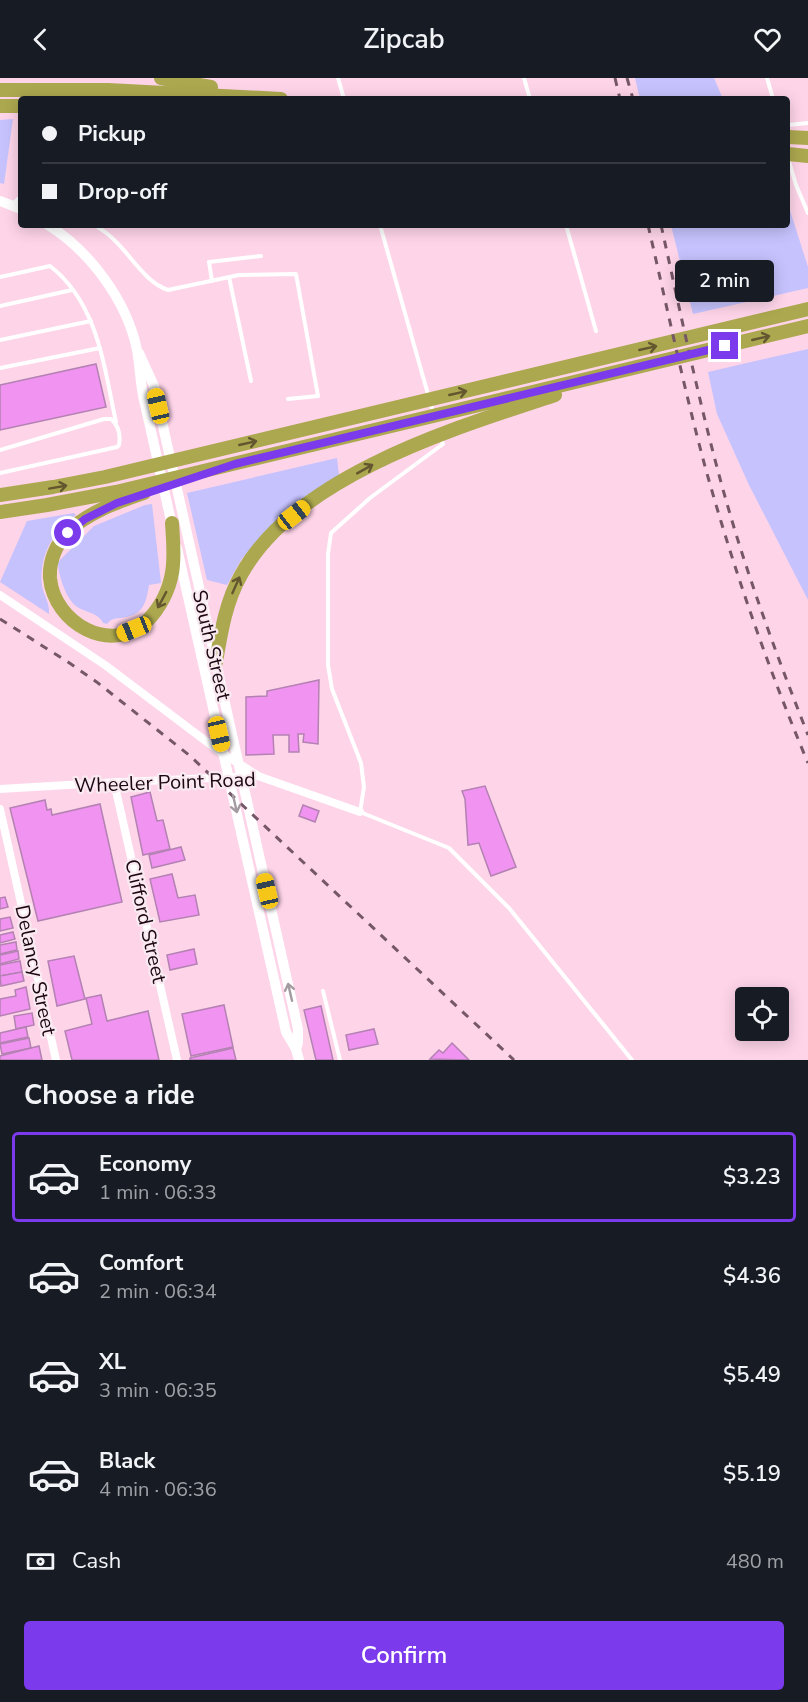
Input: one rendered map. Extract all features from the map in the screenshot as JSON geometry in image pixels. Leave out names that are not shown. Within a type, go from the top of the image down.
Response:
[{"type":"highway","points":[[161,78],[262,96]]},
{"type":"highway","points":[[0,90],[108,90],[222,96]]},
{"type":"highway","points":[[0,106],[18,106]]},
{"type":"highway","points":[[790,137],[808,138]]},
{"type":"highway","points":[[790,154],[808,156]]},
{"type":"highway","points":[[0,495],[53,488],[105,477],[808,309]]},
{"type":"highway","points":[[0,512],[82,499],[235,464],[808,326]]},
{"type":"highway","points":[[210,663],[227,608],[241,574],[265,542],[315,499],[376,463],[432,437],[642,366]]},
{"type":"highway","points":[[172,523],[172,570],[164,598],[146,622],[122,633],[97,634],[75,623],[64,613],[55,599],[50,571],[53,555],[68,533],[85,519],[117,503],[235,464]]},
{"type":"main road","points":[[0,201],[16,207]]},
{"type":"main road","name":"South Street","points":[[52,228],[66,238],[102,275],[121,308],[154,386],[210,663]]},
{"type":"main road","name":"South Street","points":[[137,350],[142,388],[172,523],[210,663],[298,1029],[297,1055]]},
{"type":"street","points":[[0,595],[105,665],[219,751],[258,776]]},
{"type":"street","name":"Wheeler Point Road","points":[[0,789],[258,776],[360,812]]},
{"type":"street","name":"Clifford Street","points":[[114,782],[177,1060]]},
{"type":"street","name":"Delancy Street","points":[[0,809],[56,1060]]},
{"type":"lane","points":[[338,78],[343,96]]},
{"type":"lane","points":[[524,78],[529,96]]},
{"type":"lane","points":[[767,78],[772,96]]},
{"type":"lane","points":[[790,125],[808,123]]},
{"type":"lane","points":[[790,162],[796,185],[808,213]]},
{"type":"lane","points":[[98,228],[110,236],[159,287],[168,290],[239,274],[296,274],[318,396],[288,399]]},
{"type":"lane","points":[[381,228],[436,422]]},
{"type":"lane","points":[[567,228],[596,331]]},
{"type":"lane","points":[[212,281],[209,262],[261,256]]},
{"type":"lane","points":[[0,277],[50,266],[72,290],[87,311],[91,321],[100,348],[120,433],[117,447],[0,473]]},
{"type":"lane","points":[[229,277],[251,381]]},
{"type":"lane","points":[[0,306],[72,290]]},
{"type":"lane","points":[[0,340],[91,321]]},
{"type":"lane","points":[[0,368],[100,348]]},
{"type":"lane","points":[[0,450],[104,419],[111,419],[117,426]]},
{"type":"lane","points":[[440,433],[443,444],[370,498],[332,533],[328,554],[328,665],[332,689],[361,763],[364,787],[360,812],[449,848],[509,908],[632,1060]]},
{"type":"lane","points":[[323,991],[340,1060]]},
{"type":"shaded area","points":[[635,78],[714,78],[722,96],[639,96]]},
{"type":"shaded area","points":[[13,119],[4,184],[0,183],[0,120]]},
{"type":"shaded area","points":[[790,210],[808,267],[808,288],[693,314],[672,228],[790,228]]},
{"type":"shaded area","points":[[808,349],[808,600],[749,485],[717,414],[708,372]]},
{"type":"shaded area","points":[[337,458],[339,475],[264,533],[241,560],[227,585],[207,580],[187,493]]},
{"type":"shaded area","points":[[152,504],[161,583],[149,585],[145,603],[134,615],[113,619],[107,624],[103,623],[95,615],[72,603],[63,586],[58,562],[94,526]]},
{"type":"shaded area","points":[[74,513],[76,515],[54,537],[45,555],[42,586],[49,614],[0,582],[27,521]]},
{"type":"building","points":[[96,364],[106,407],[0,430],[0,385]]},
{"type":"building","points":[[319,680],[318,744],[303,742],[304,734],[298,734],[299,752],[289,752],[289,735],[273,735],[274,754],[246,755],[246,697],[267,696],[267,691]]},
{"type":"building","points":[[485,786],[516,867],[491,876],[479,843],[468,845],[465,799],[462,791]]},
{"type":"building","points":[[150,792],[157,821],[163,820],[170,849],[143,855],[131,797]]},
{"type":"building","points":[[45,800],[47,810],[51,809],[52,815],[100,804],[122,902],[38,921],[10,808]]},
{"type":"building","points":[[303,805],[319,811],[315,822],[299,816]]},
{"type":"building","points":[[181,847],[185,860],[152,868],[149,855]]},
{"type":"building","points":[[172,874],[178,898],[195,895],[199,915],[160,922],[150,879]]},
{"type":"building","points":[[5,897],[8,907],[0,909],[0,898]]},
{"type":"building","points":[[10,917],[13,928],[0,931],[0,919]]},
{"type":"building","points":[[13,932],[15,939],[0,943],[0,935]]},
{"type":"building","points":[[16,942],[17,950],[0,954],[0,945]]},
{"type":"building","points":[[194,949],[197,964],[170,970],[167,955]]},
{"type":"building","points":[[18,951],[19,959],[0,964],[0,955]]},
{"type":"building","points":[[74,956],[85,999],[57,1006],[48,961]]},
{"type":"building","points":[[20,961],[22,972],[0,976],[0,965]]},
{"type":"building","points":[[22,972],[24,981],[1,986],[0,976]]},
{"type":"building","points":[[26,987],[30,1009],[0,1016],[0,999],[16,996],[15,990]]},
{"type":"building","points":[[101,995],[107,1021],[148,1011],[159,1060],[72,1060],[65,1031],[92,1024],[86,998]]},
{"type":"building","points":[[224,1005],[233,1047],[191,1056],[182,1014]]},
{"type":"building","points":[[321,1006],[333,1060],[316,1060],[304,1010]]},
{"type":"building","points":[[32,1013],[34,1025],[16,1029],[14,1016]]},
{"type":"building","points":[[26,1027],[28,1037],[0,1043],[0,1033]]},
{"type":"building","points":[[374,1029],[378,1044],[349,1050],[346,1035]]},
{"type":"building","points":[[29,1038],[31,1048],[2,1054],[0,1044]]},
{"type":"building","points":[[452,1043],[469,1060],[430,1059],[439,1050],[443,1053]]},
{"type":"building","points":[[39,1046],[42,1060],[0,1060],[0,1056]]},
{"type":"building","points":[[233,1048],[236,1060],[190,1060],[190,1058]]},
{"type":"railway","points":[[615,78],[619,96]]},
{"type":"railway","points":[[627,78],[632,96]]},
{"type":"railway","points":[[649,228],[690,409],[717,507],[740,582],[808,763]]},
{"type":"railway","points":[[662,228],[714,458],[761,610],[808,735]]},
{"type":"railway","points":[[0,619],[98,683],[189,755],[514,1060]]},
{"type":"route","points":[[68,533],[85,519],[106,507],[235,464],[725,346]]}]
